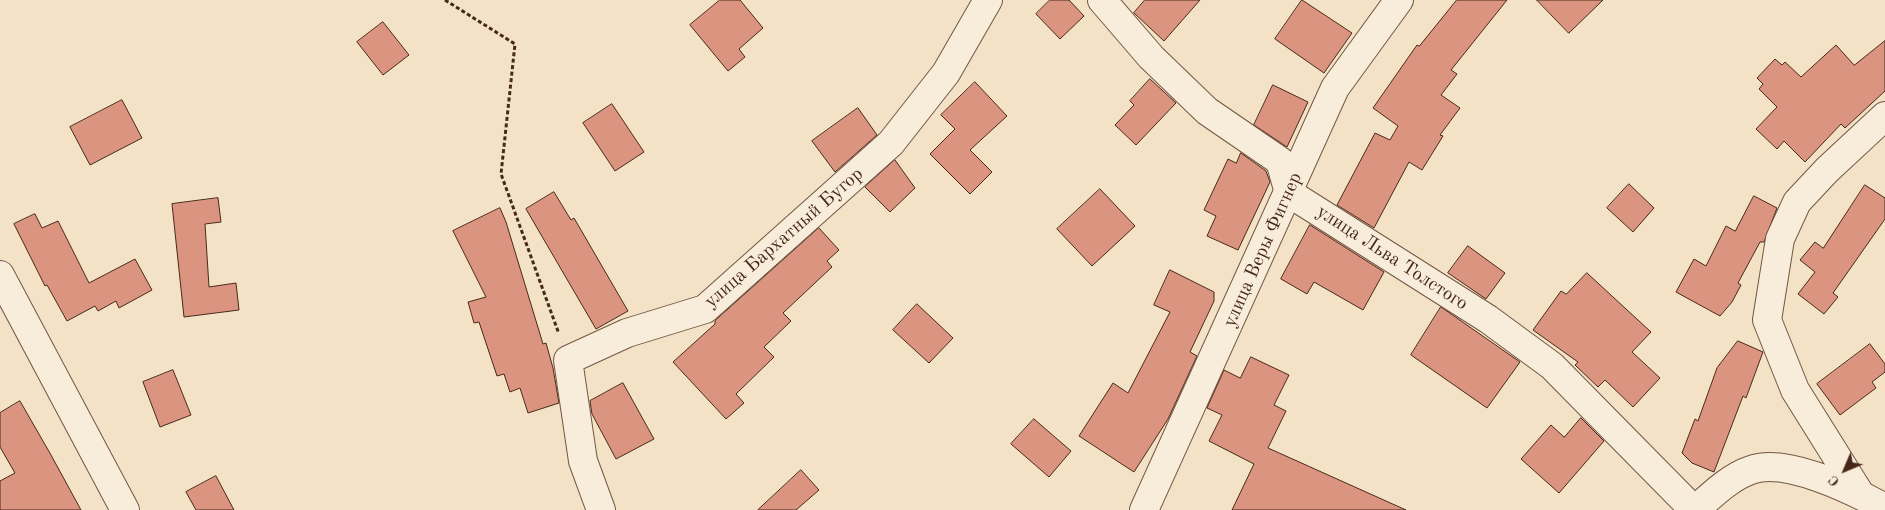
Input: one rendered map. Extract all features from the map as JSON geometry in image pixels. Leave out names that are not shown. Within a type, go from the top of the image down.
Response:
[{"type":"street","name":"улица Бархатный Бугор","points":[[568,360],[627,333],[705,309],[891,143],[946,73],[988,0]]},
{"type":"street","points":[[1102,0],[1151,57],[1207,111],[1280,161],[1290,193]]},
{"type":"street","name":"улица Веры Фигнер","points":[[1144,510],[1290,193],[1335,88],[1399,0]]},
{"type":"street","points":[[1860,494],[1795,390],[1767,320],[1780,239],[1797,202],[1827,170],[1883,122]]},
{"type":"street","name":"улица Льва Толстого","points":[[1290,193],[1488,320],[1552,366],[1695,510]]},
{"type":"street","points":[[0,275],[125,510]]},
{"type":"street","points":[[568,360],[583,461],[601,510]]},
{"type":"street","points":[[1695,510],[1717,489],[1752,469],[1791,468],[1860,494],[1885,508]]},
{"type":"path","points":[[445,0],[515,44],[501,174],[568,360]]},
{"type":"building","points":[[720,0],[740,0],[763,28],[739,49],[745,57],[728,71],[690,25]]},
{"type":"building","points":[[1050,0],[1069,0],[1084,16],[1060,39],[1036,14]]},
{"type":"building","points":[[1145,0],[1200,0],[1164,41],[1134,13]]},
{"type":"building","points":[[1302,0],[1352,33],[1324,73],[1275,39]]},
{"type":"building","points":[[1457,0],[1507,0],[1451,70],[1457,74],[1441,95],[1460,108],[1440,135],[1443,136],[1422,170],[1409,162],[1374,228],[1337,205],[1375,133],[1390,140],[1398,126],[1373,108],[1417,45],[1419,46]]},
{"type":"building","points":[[1537,0],[1603,0],[1569,33]]},
{"type":"building","points":[[383,22],[409,55],[383,75],[357,42]]},
{"type":"building","points":[[1885,41],[1885,91],[1845,128],[1841,124],[1805,162],[1784,141],[1777,149],[1756,129],[1777,107],[1759,89],[1763,84],[1757,78],[1775,59],[1782,65],[1785,62],[1801,77],[1836,45],[1854,65]]},
{"type":"building","points":[[1150,79],[1176,103],[1136,145],[1115,125],[1134,105],[1130,101]]},
{"type":"building","points":[[975,82],[1007,116],[970,150],[992,172],[970,194],[930,154],[955,129],[941,115]]},
{"type":"building","points":[[1273,85],[1308,102],[1287,147],[1254,125]]},
{"type":"building","points":[[122,100],[142,138],[90,165],[70,127]]},
{"type":"building","points":[[612,104],[644,152],[615,171],[583,123]]},
{"type":"building","points":[[858,108],[877,135],[835,172],[812,141]]},
{"type":"building","points":[[1241,153],[1266,171],[1270,182],[1238,250],[1207,236],[1216,216],[1204,210],[1228,159],[1236,163]]},
{"type":"building","points":[[895,160],[915,188],[890,212],[865,187]]},
{"type":"building","points":[[1629,184],[1654,208],[1633,232],[1607,208]]},
{"type":"building","points":[[1865,185],[1885,198],[1885,219],[1833,293],[1838,297],[1824,314],[1798,294],[1815,272],[1800,260],[1815,242],[1823,248]]},
{"type":"building","points":[[1100,189],[1135,226],[1092,266],[1057,229]]},
{"type":"building","points":[[554,192],[571,220],[574,218],[628,311],[596,329],[526,209]]},
{"type":"building","points":[[1754,196],[1777,208],[1764,242],[1760,242],[1738,283],[1741,285],[1732,302],[1720,316],[1676,292],[1694,259],[1706,266],[1726,226],[1735,231]]},
{"type":"building","points":[[218,198],[221,222],[205,224],[209,287],[236,283],[239,310],[184,317],[172,204]]},
{"type":"building","points":[[500,208],[506,222],[543,344],[546,343],[553,368],[559,403],[528,413],[520,388],[510,392],[504,374],[497,376],[479,322],[474,323],[468,302],[486,297],[453,231]]},
{"type":"building","points":[[35,214],[42,228],[58,221],[89,283],[135,259],[152,290],[119,308],[116,301],[98,311],[95,306],[67,321],[47,285],[45,286],[14,224]]},
{"type":"building","points":[[1310,225],[1384,272],[1363,310],[1314,282],[1307,294],[1281,279]]},
{"type":"building","points":[[819,228],[839,250],[827,261],[832,267],[783,313],[791,321],[764,347],[774,357],[736,394],[744,403],[726,419],[673,362],[715,324],[715,321]]},
{"type":"building","points":[[1468,246],[1505,273],[1486,299],[1448,273]]},
{"type":"building","points":[[1170,270],[1214,292],[1214,301],[1190,352],[1197,356],[1168,419],[1134,472],[1079,436],[1113,383],[1128,393],[1170,312],[1154,305]]},
{"type":"building","points":[[1587,273],[1651,332],[1632,352],[1660,378],[1633,407],[1605,380],[1598,387],[1575,365],[1578,362],[1533,330],[1561,291],[1566,294]]},
{"type":"building","points":[[917,304],[953,338],[929,363],[893,330]]},
{"type":"building","points":[[1441,307],[1520,362],[1487,408],[1411,355]]},
{"type":"building","points":[[1738,341],[1763,352],[1746,398],[1743,396],[1714,472],[1692,463],[1682,453],[1695,419],[1698,421],[1717,368]]},
{"type":"building","points":[[1870,344],[1885,364],[1885,372],[1872,382],[1876,388],[1840,415],[1817,384]]},
{"type":"building","points":[[1251,357],[1289,375],[1274,405],[1286,411],[1268,448],[1406,510],[1232,510],[1254,464],[1209,441],[1222,415],[1207,408],[1224,370],[1240,378]]},
{"type":"building","points":[[173,370],[191,415],[160,427],[143,382]]},
{"type":"building","points":[[623,383],[654,439],[616,459],[592,414],[590,401]]},
{"type":"building","points":[[20,401],[81,510],[0,510],[0,481],[15,473],[0,447],[0,413]]},
{"type":"building","points":[[1581,418],[1604,441],[1559,493],[1521,459],[1551,425],[1564,437]]},
{"type":"building","points":[[1034,419],[1071,451],[1049,477],[1011,444]]},
{"type":"building","points":[[801,470],[819,490],[796,510],[758,510]]},
{"type":"building","points":[[216,476],[234,510],[196,510],[186,492]]}]
